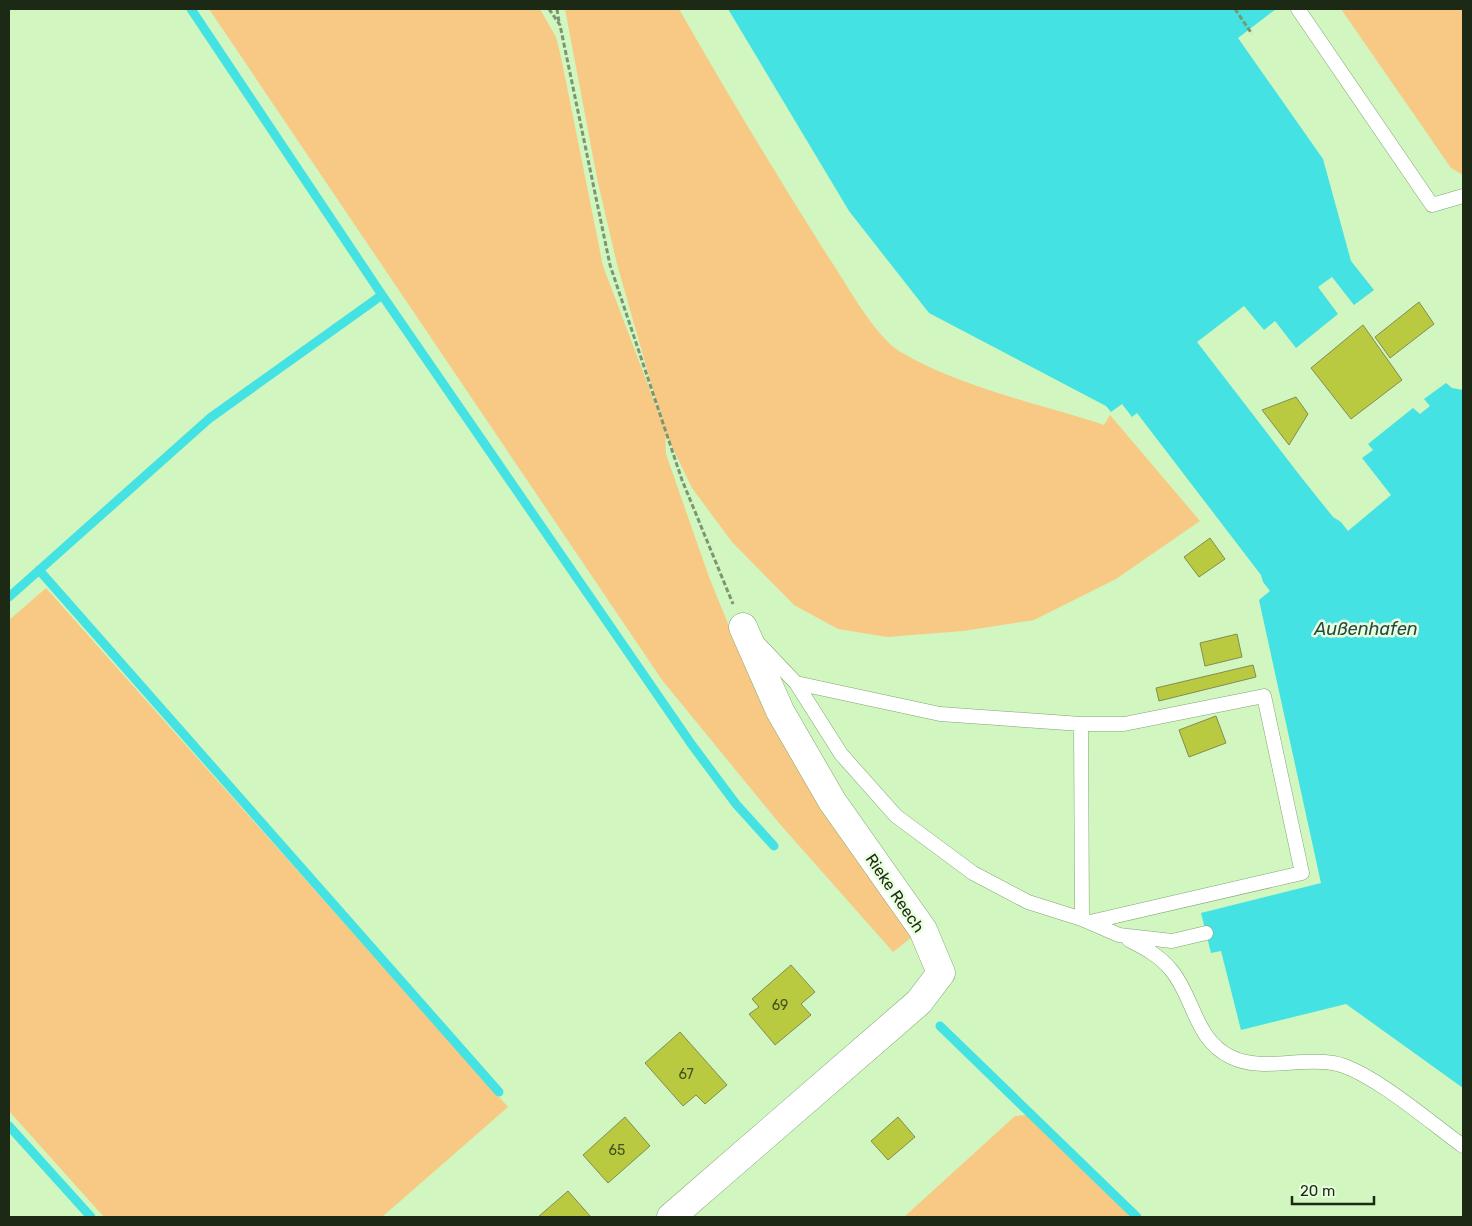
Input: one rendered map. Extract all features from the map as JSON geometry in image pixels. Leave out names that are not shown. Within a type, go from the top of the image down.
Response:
[{"type":"street","name":"Rieke Reech","points":[[671,1217],[918,1002],[941,973],[922,930],[832,801],[780,711],[743,627]]},
{"type":"lane","points":[[1298,9],[1432,205],[1463,196]]},
{"type":"lane","points":[[743,627],[796,683],[842,754],[896,816],[973,873],[1028,902],[1086,921],[1146,948],[1173,971],[1197,1023],[1207,1037],[1230,1057],[1260,1063],[1315,1060],[1354,1069],[1463,1146]]},
{"type":"lane","points":[[796,683],[940,714],[1082,724],[1124,724],[1264,696],[1302,873],[1086,921]]},
{"type":"lane","points":[[1082,724],[1086,921]]},
{"type":"lane","points":[[1119,935],[1172,941],[1206,933]]},
{"type":"path","points":[[549,9],[560,25]]},
{"type":"path","points":[[557,9],[610,265],[682,480],[743,627]]},
{"type":"path","points":[[1235,9],[1252,34]]},
{"type":"shaded area","points":[[209,9],[540,9],[556,37],[561,57],[603,266],[662,422],[617,264],[598,183],[565,9],[679,9],[752,134],[861,308],[890,343],[899,351],[922,363],[946,374],[999,393],[1104,425],[1110,415],[1200,521],[1116,579],[1034,620],[963,631],[887,637],[838,629],[794,605],[732,542],[692,488],[665,432],[666,454],[709,577],[744,663],[912,937],[893,952],[779,823],[662,680]]},
{"type":"shaded area","points":[[1341,9],[1463,9],[1463,175],[1451,168]]},
{"type":"shaded area","points":[[46,588],[508,1107],[382,1217],[104,1217],[9,1111],[9,620]]},
{"type":"shaded area","points":[[1027,1115],[1132,1217],[904,1217],[1015,1116]]},
{"type":"water","name":"Außenhafen","points":[[728,9],[1276,9],[1238,38],[1323,159],[1351,261],[1374,290],[1354,305],[1332,277],[1318,287],[1338,314],[1296,348],[1275,321],[1264,330],[1244,306],[1197,342],[1301,477],[1333,517],[1341,522],[1348,531],[1391,495],[1362,458],[1373,450],[1368,444],[1413,408],[1420,414],[1430,406],[1424,399],[1446,383],[1452,388],[1463,390],[1463,1088],[1346,1004],[1241,1030],[1221,951],[1211,953],[1201,913],[1321,883],[1259,600],[1270,591],[1263,582],[1261,575],[1137,413],[1132,417],[1122,404],[1111,412],[1106,406],[929,313],[849,211]]},
{"type":"building","points":[[1419,302],[1434,324],[1390,358],[1375,337]]},
{"type":"building","points":[[1363,325],[1402,380],[1351,419],[1311,368]]},
{"type":"building","points":[[1296,397],[1308,414],[1289,445],[1262,410]]},
{"type":"building","points":[[1210,538],[1225,559],[1199,577],[1184,557]]},
{"type":"building","points":[[1237,634],[1242,657],[1205,666],[1200,643]]},
{"type":"building","points":[[1253,665],[1256,677],[1159,701],[1156,688]]},
{"type":"building","points":[[1216,716],[1226,743],[1189,757],[1179,730]]},
{"type":"building","points":[[791,965],[815,992],[801,1004],[811,1015],[775,1045],[749,1014],[759,1007],[752,999]]},
{"type":"building","points":[[680,1032],[727,1085],[705,1104],[696,1095],[683,1106],[645,1063]]},
{"type":"building","points":[[625,1117],[650,1146],[608,1183],[583,1155]]},
{"type":"building","points":[[898,1117],[915,1137],[888,1160],[871,1141]]},
{"type":"building","points":[[568,1191],[591,1217],[538,1217]]},
{"type":"waterway","points":[[191,9],[382,295],[692,745],[736,804],[774,846]]},
{"type":"waterway","points":[[9,597],[210,418],[382,295]]},
{"type":"waterway","points":[[39,570],[499,1092]]},
{"type":"waterway","points":[[940,1026],[1137,1217]]},
{"type":"waterway","points":[[9,1126],[91,1217]]}]
